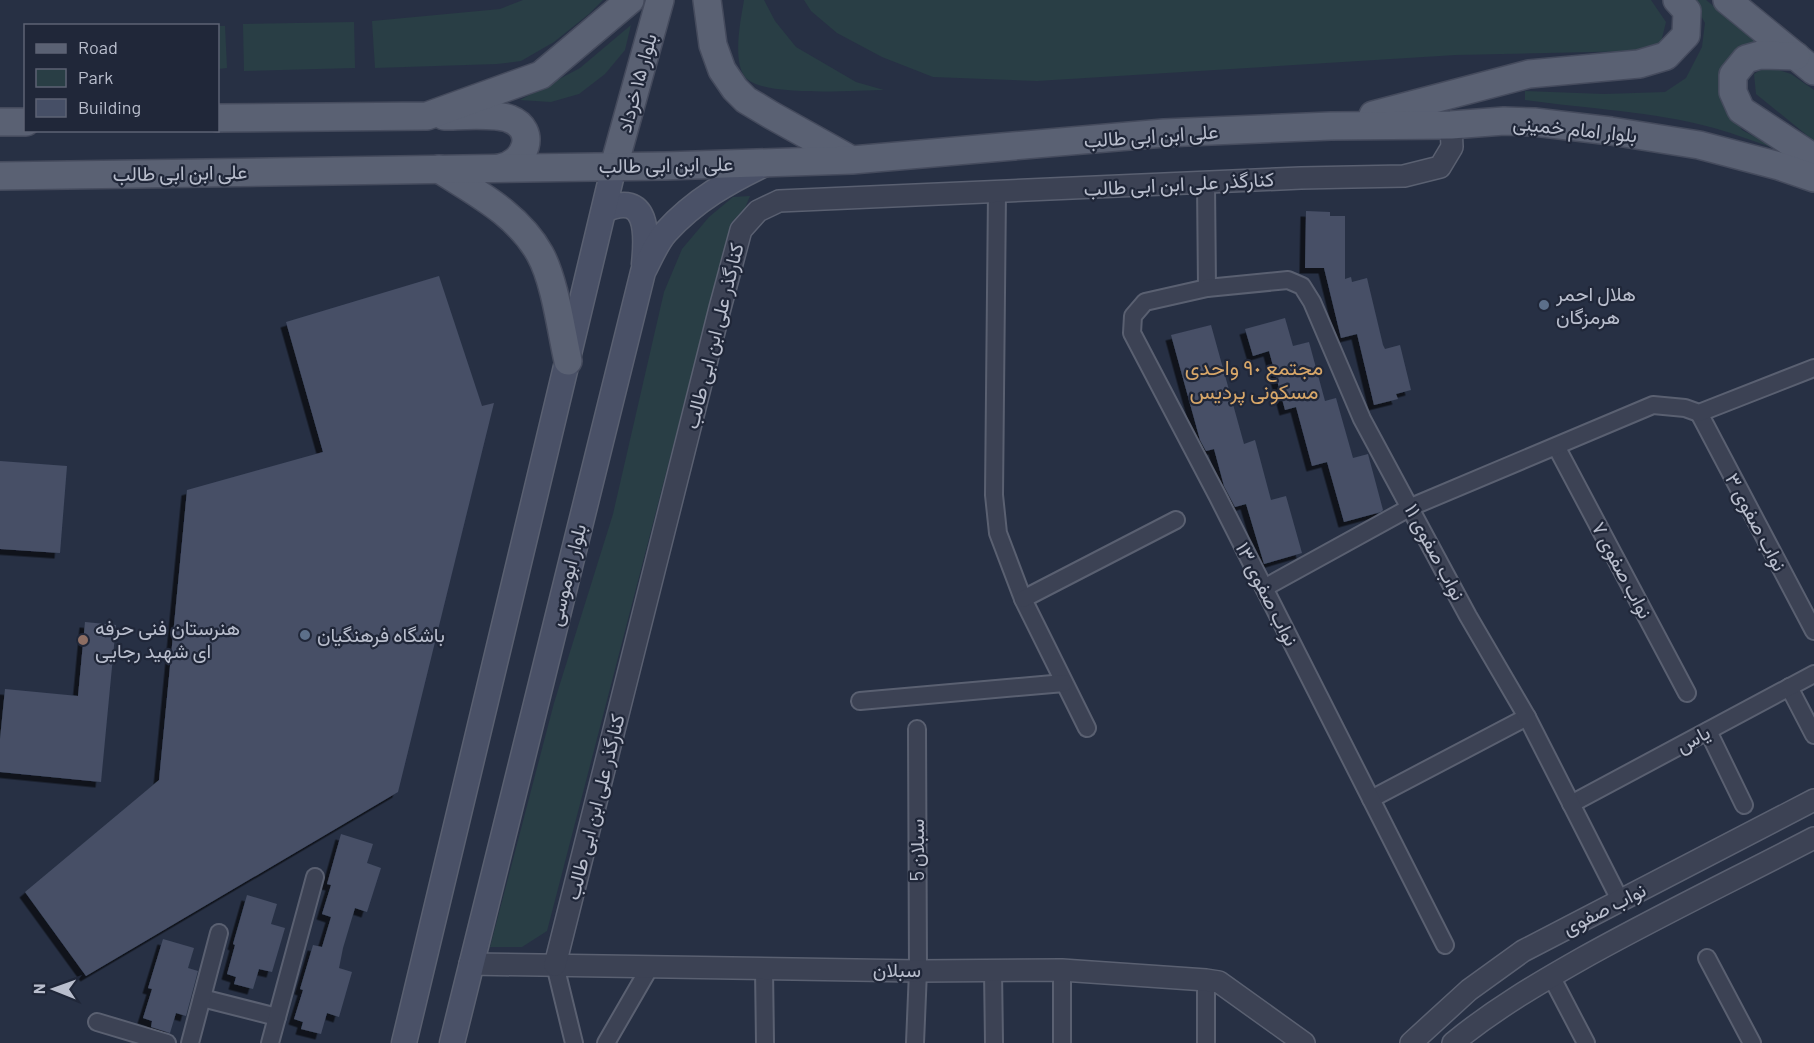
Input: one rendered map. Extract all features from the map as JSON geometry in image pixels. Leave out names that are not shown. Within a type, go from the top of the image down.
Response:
[{"type":"main road","points":[[427,116],[541,75],[630,0]]},
{"type":"main road","name":"بلوار ۱۵ خرداد","points":[[614,166],[660,0]]},
{"type":"main road","points":[[707,0],[712,45],[722,70],[735,89],[746,100],[771,116],[852,160]]},
{"type":"main road","points":[[1331,126],[1529,74],[1639,64],[1666,56],[1686,35],[1687,11],[1677,0]]},
{"type":"main road","points":[[1727,0],[1805,64]]},
{"type":"main road","points":[[1805,64],[1760,55],[1746,59],[1733,75],[1734,92],[1741,110],[1814,158]]},
{"type":"main road","points":[[219,118],[501,117],[517,123],[523,130],[525,147],[522,156],[516,162],[499,168]]},
{"type":"main road","points":[[0,122],[24,122]]},
{"type":"main road","name":"بلوار امام خمینی","points":[[1331,126],[1534,122],[1699,145],[1779,166],[1814,178]]},
{"type":"main road","name":"علی ابن ابی طالب","points":[[0,176],[852,160],[1164,133],[1331,126]]},
{"type":"main road","name":"بلوار ابوموسی","points":[[452,1043],[643,272],[664,233],[695,205],[728,181],[768,163]]},
{"type":"main road","points":[[404,1043],[614,166]]},
{"type":"main road","points":[[439,169],[499,208],[528,236],[541,255],[550,283],[568,361]]},
{"type":"main road","points":[[604,210],[617,204],[633,207],[644,221],[646,238],[643,272]]},
{"type":"street","name":"کنارگذر علی ابن ابی طالب","points":[[555,965],[741,230],[758,211],[779,201],[1206,184],[1301,178],[1404,176],[1440,167],[1452,147],[1450,125]]},
{"type":"street","points":[[1206,184],[1207,288]]},
{"type":"street","points":[[998,192],[994,495],[998,533],[1023,599],[1087,728]]},
{"type":"street","name":"نواب صفوی ۱۱","points":[[1207,288],[1288,280],[1302,286],[1312,302],[1362,419],[1468,616],[1527,717],[1620,900]]},
{"type":"street","name":"نواب صفوی ۱۳","points":[[1207,288],[1145,302],[1133,316],[1132,333],[1445,945]]},
{"type":"street","points":[[1264,588],[1411,507],[1653,405],[1685,408],[1699,413],[1814,368]]},
{"type":"street","name":"نواب صفوی ۳","points":[[1699,413],[1814,631]]},
{"type":"street","name":"نواب صفوی ۷","points":[[1557,447],[1688,693]]},
{"type":"street","points":[[1023,599],[1176,520]]},
{"type":"street","name":"یاس","points":[[1571,804],[1814,674]]},
{"type":"street","points":[[860,701],[1064,683]]},
{"type":"street","points":[[1789,687],[1814,735]]},
{"type":"street","points":[[1371,799],[1527,717]]},
{"type":"street","name":"سبلان 5","points":[[915,1043],[918,971],[917,729]]},
{"type":"street","points":[[1708,731],[1744,805]]},
{"type":"street","name":"نواب صفوی","points":[[1411,1043],[1469,990],[1523,951],[1814,800]]},
{"type":"street","name":"نواب صفوی","points":[[1453,1043],[1519,994],[1635,929],[1814,838]]},
{"type":"street","points":[[270,1043],[315,877]]},
{"type":"street","points":[[1620,900],[1635,929]]},
{"type":"street","points":[[190,1043],[219,933]]},
{"type":"street","points":[[1707,958],[1752,1043]]},
{"type":"street","name":"سبلان","points":[[470,964],[918,971],[1062,970],[1206,980],[1220,982],[1304,1043]]},
{"type":"street","points":[[555,965],[574,1043]]},
{"type":"street","points":[[606,1043],[650,967]]},
{"type":"street","points":[[764,969],[765,1043]]},
{"type":"street","points":[[993,970],[994,1043]]},
{"type":"street","points":[[1062,970],[1062,1043]]},
{"type":"street","points":[[1551,976],[1586,1043]]},
{"type":"street","points":[[1206,980],[1206,1043]]},
{"type":"street","points":[[202,998],[277,1017]]},
{"type":"street","points":[[98,1022],[167,1043]]},
{"type":"green space","points":[[523,0],[603,0],[554,42],[521,61],[497,64],[375,68],[372,21],[500,9]]},
{"type":"green space","points":[[744,0],[764,0],[775,21],[796,47],[856,82],[884,90],[810,91],[770,88],[755,84],[745,77],[739,60],[738,39]]},
{"type":"green space","points":[[804,0],[1651,0],[1666,22],[1661,42],[1639,51],[1456,55],[1037,81],[933,77],[882,57],[837,33],[811,11]]},
{"type":"green space","points":[[1692,0],[1706,0],[1761,44],[1731,113],[1742,130],[1780,150],[1691,122],[1525,100],[1525,91],[1604,94],[1665,92],[1686,78],[1702,47],[1705,23]]},
{"type":"green space","points":[[354,22],[355,68],[244,71],[243,24]]},
{"type":"green space","points":[[631,25],[625,50],[605,74],[579,94],[551,102],[520,100],[580,68]]},
{"type":"green space","points":[[219,26],[225,26],[227,68],[219,69]]},
{"type":"green space","points":[[1767,66],[1791,74],[1814,90],[1814,141],[1756,94],[1754,74]]},
{"type":"green space","points":[[750,196],[745,208],[731,223],[547,931],[522,947],[490,947],[554,703],[613,514],[664,292],[682,249],[709,217],[733,197]]},
{"type":"building","points":[[1306,211],[1330,212],[1330,216],[1345,216],[1345,279],[1351,277],[1352,282],[1367,278],[1383,345],[1385,349],[1400,345],[1411,390],[1396,394],[1398,399],[1374,405],[1357,334],[1341,338],[1324,268],[1305,268]]},
{"type":"building","name":"باشگاه فرهنگیان","points":[[439,276],[482,406],[494,403],[398,792],[86,976],[25,892],[159,780],[187,490],[323,452],[286,322]]},
{"type":"building","points":[[1285,318],[1293,346],[1309,342],[1325,401],[1336,398],[1353,458],[1368,454],[1383,510],[1381,512],[1344,522],[1327,462],[1312,466],[1296,407],[1285,410],[1269,351],[1253,356],[1245,329]]},
{"type":"building","points":[[1211,325],[1244,444],[1255,440],[1271,500],[1286,496],[1302,553],[1264,564],[1246,504],[1235,507],[1224,486],[1214,449],[1206,451],[1200,440],[1171,335]]},
{"type":"building","points":[[0,461],[67,466],[60,553],[0,549]]},
{"type":"building","points":[[85,622],[116,625],[101,782],[0,772],[0,739],[5,689],[78,696]]},
{"type":"building","points":[[341,834],[373,844],[367,863],[381,868],[367,912],[355,908],[343,948],[339,968],[352,972],[339,1017],[327,1013],[321,1034],[301,1029],[303,1022],[294,1019],[313,945],[322,947],[331,917],[322,914],[331,885],[327,884]]},
{"type":"building","points":[[247,895],[277,904],[271,924],[285,928],[272,972],[259,969],[253,989],[234,984],[236,977],[227,974]]},
{"type":"building","points":[[163,939],[194,948],[188,968],[198,971],[186,1016],[176,1013],[170,1033],[151,1027],[152,1021],[143,1018],[152,989],[148,988]]},
{"type":"place","name":"هلال احمر هرمزگان","points":[[1544,305]]},
{"type":"place","name":"باشگاه فرهنگیان","points":[[305,635]]},
{"type":"place","name":"هنرستان فنی حرفه ای شهید رجایی","points":[[83,640]]},
{"type":"district","name":"مجتمع ٩٠ واحدی مسکونی پردیس","points":[[1254,380]]}]
